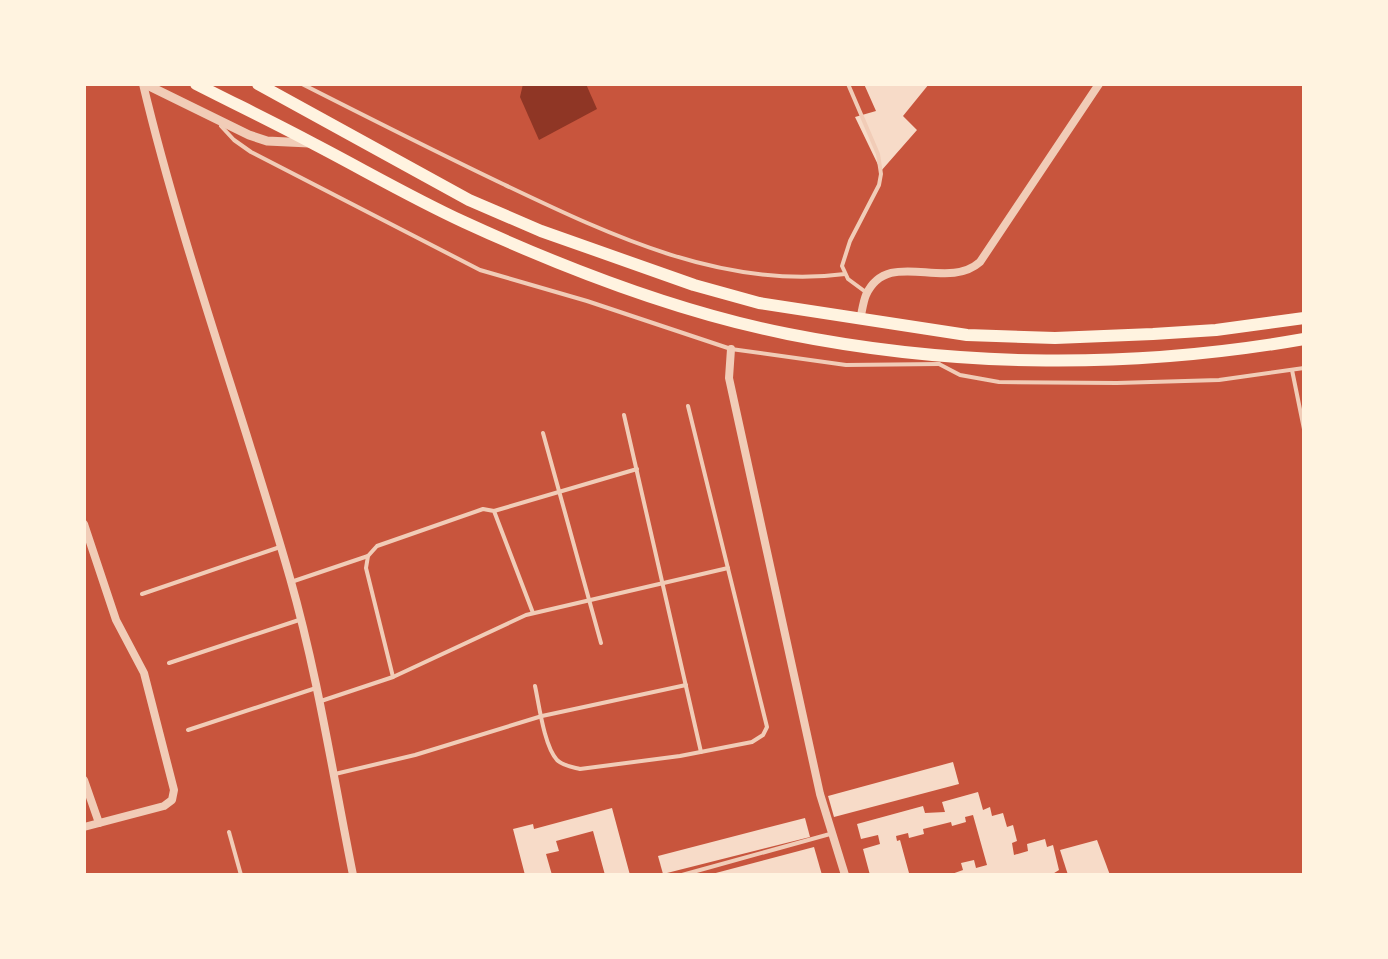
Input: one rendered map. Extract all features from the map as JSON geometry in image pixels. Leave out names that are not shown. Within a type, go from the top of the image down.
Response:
[{"type":"highway","points":[[196,84],[313,143],[390,187],[465,223],[615,283],[686,307],[787,334],[926,354],[1015,362],[1232,352],[1304,339]]},
{"type":"highway","points":[[258,84],[469,200],[541,231],[694,285],[759,303],[967,335],[1055,338],[1216,330],[1304,318]]},
{"type":"street","points":[[144,84],[267,141],[313,143]]},
{"type":"street","points":[[144,84],[201,295],[291,582],[320,701],[353,875]]},
{"type":"street","points":[[860,320],[867,293],[885,275],[894,271],[950,275],[971,270],[980,262],[1099,84]]},
{"type":"street","points":[[731,349],[729,378],[820,794],[845,875]]},
{"type":"street","points":[[84,524],[116,620],[144,673],[174,790],[172,800],[164,806],[84,827]]},
{"type":"street","points":[[84,780],[99,823]]},
{"type":"lane","points":[[302,84],[595,228],[688,260],[756,276],[816,278],[845,274]]},
{"type":"lane","points":[[848,84],[881,166],[879,185],[843,258],[845,274],[867,293]]},
{"type":"lane","points":[[216,119],[234,140],[251,152],[480,270],[587,301],[731,349],[846,365],[939,364]]},
{"type":"lane","points":[[926,354],[960,375],[999,382],[1219,380],[1304,368]]},
{"type":"lane","points":[[1292,370],[1304,429]]},
{"type":"lane","points":[[535,686],[549,744],[556,759],[580,769],[701,752],[752,742],[763,735],[767,727],[688,406]]},
{"type":"lane","points":[[624,415],[701,752]]},
{"type":"lane","points":[[543,433],[601,643]]},
{"type":"lane","points":[[291,582],[368,556],[377,546],[483,509],[494,511],[637,469]]},
{"type":"lane","points":[[494,511],[533,613]]},
{"type":"lane","points":[[142,594],[280,547]]},
{"type":"lane","points":[[368,556],[366,568],[370,590],[393,677]]},
{"type":"lane","points":[[320,701],[393,677],[533,613],[728,568]]},
{"type":"lane","points":[[169,663],[299,620]]},
{"type":"lane","points":[[333,774],[415,755],[542,716],[686,685]]},
{"type":"lane","points":[[188,730],[316,688]]},
{"type":"lane","points":[[229,832],[241,875]]},
{"type":"lane","points":[[682,875],[832,833]]},
{"type":"shaded area","points":[[523,84],[586,84],[597,109],[539,140],[520,97]]},
{"type":"building","points":[[864,84],[929,84],[903,116],[917,130],[881,171],[855,117],[876,111]]},
{"type":"building","points":[[953,762],[959,784],[834,817],[828,796]]},
{"type":"building","points":[[978,792],[983,810],[990,807],[992,816],[1003,813],[1007,827],[1013,825],[1017,841],[1012,843],[1014,855],[1028,851],[1027,844],[1045,839],[1047,847],[1053,845],[1059,870],[1051,875],[949,875],[963,870],[961,863],[974,860],[976,868],[987,865],[973,815],[965,817],[966,822],[952,826],[951,822],[923,829],[924,834],[909,838],[908,833],[896,836],[897,841],[900,840],[909,873],[870,875],[863,849],[880,844],[878,835],[861,839],[857,824],[923,806],[925,813],[945,812],[942,802]]},
{"type":"building","points":[[612,808],[630,875],[605,875],[593,831],[556,841],[559,851],[546,854],[552,875],[525,875],[513,829],[533,824],[534,829]]},
{"type":"building","points":[[805,818],[810,837],[663,874],[658,856]]},
{"type":"building","points":[[1097,840],[1110,875],[1068,875],[1060,850]]},
{"type":"building","points":[[814,847],[822,875],[712,874]]}]
